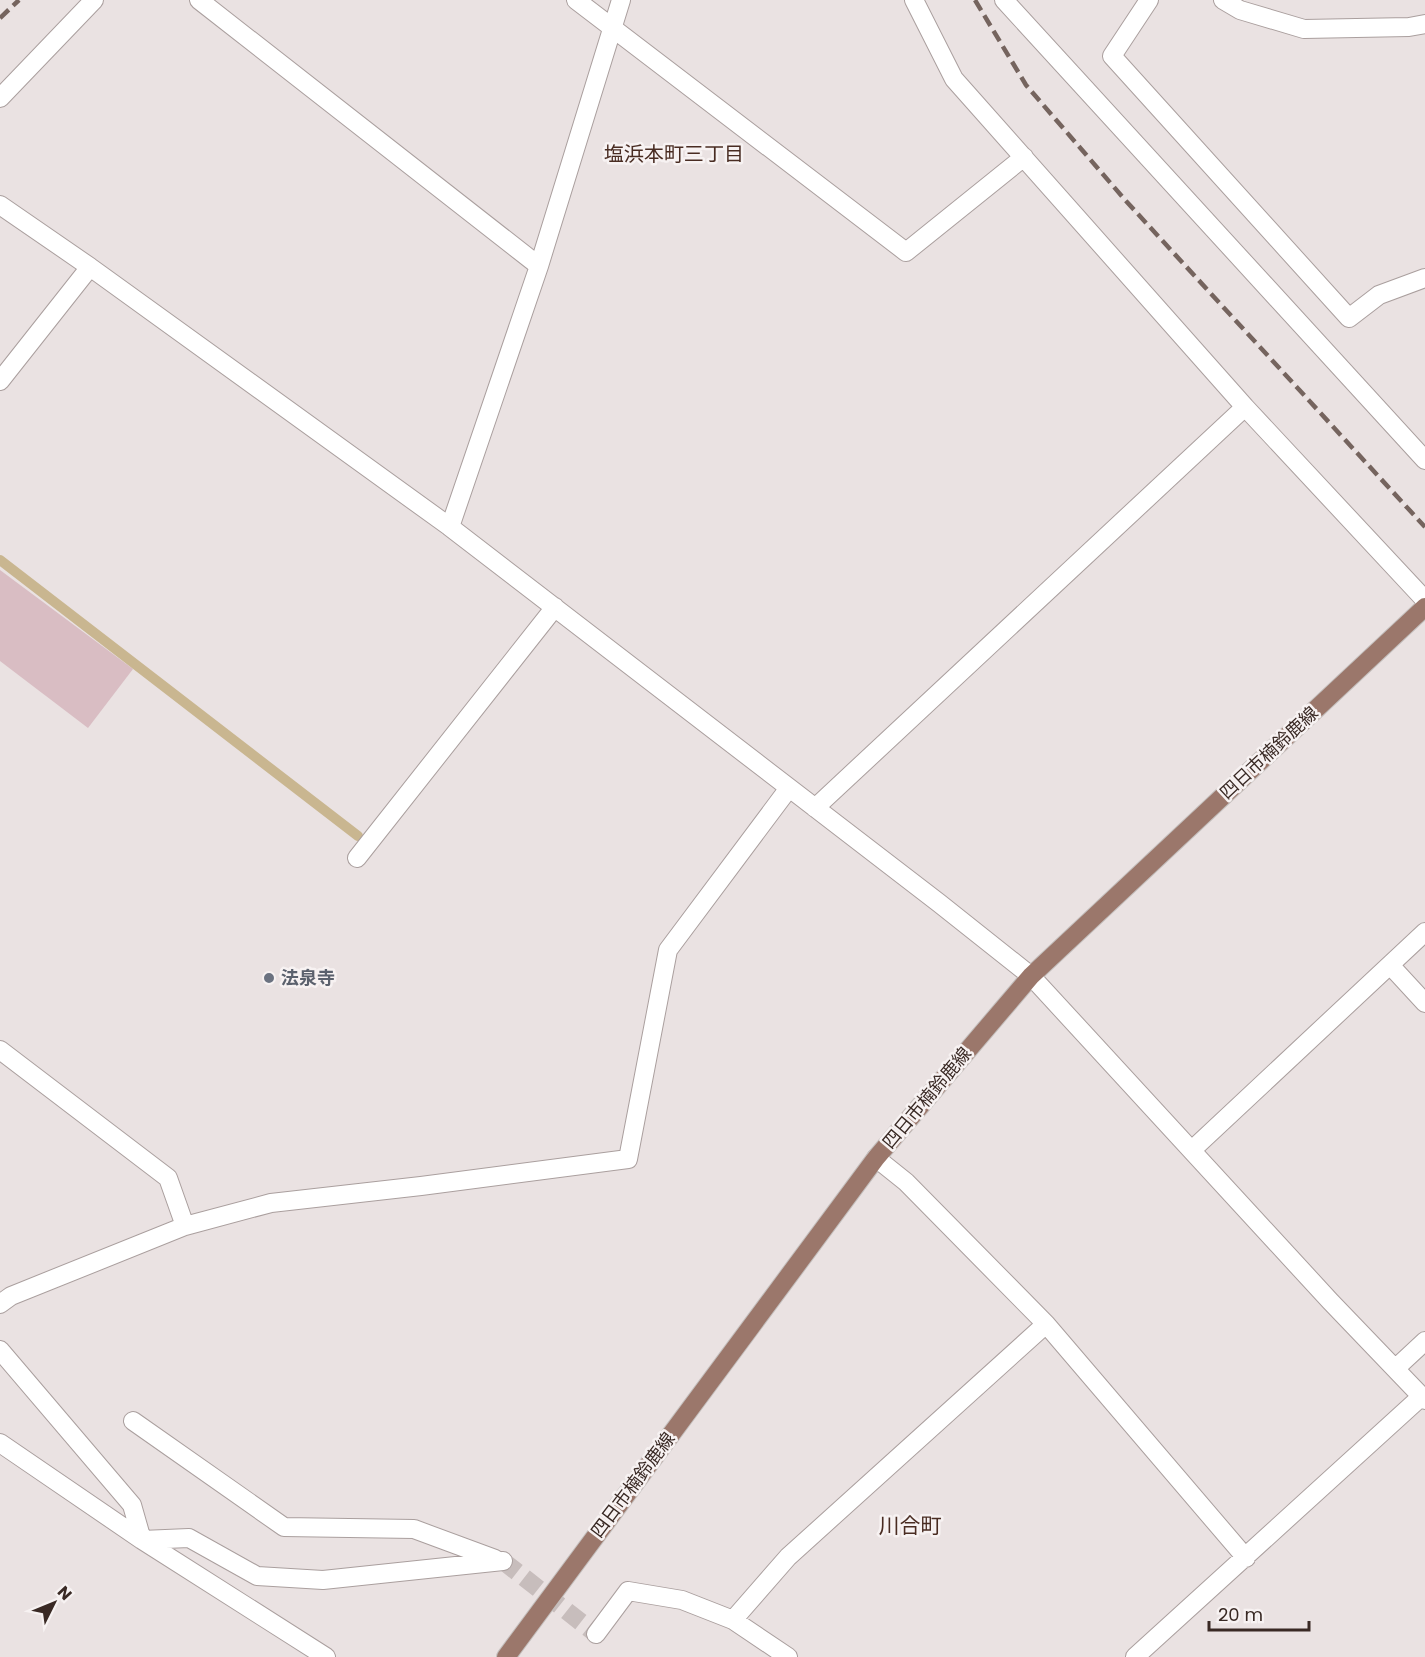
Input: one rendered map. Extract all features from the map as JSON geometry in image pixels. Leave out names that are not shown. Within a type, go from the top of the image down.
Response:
[{"type":"main road","name":"四日市楠鈴鹿線","points":[[506,1657],[876,1158],[1031,976],[1425,607]]},
{"type":"street","points":[[0,98],[94,0]]},
{"type":"street","points":[[199,0],[539,266]]},
{"type":"street","points":[[576,0],[906,252],[1024,157]]},
{"type":"street","points":[[450,527],[539,266],[621,0]]},
{"type":"street","points":[[914,0],[954,79],[1245,407],[1425,600]]},
{"type":"street","points":[[1004,0],[1425,460]]},
{"type":"street","points":[[1149,0],[1112,56],[1349,318],[1379,295],[1425,278]]},
{"type":"street","points":[[1223,0],[1240,10],[1304,29],[1409,27],[1425,24]]},
{"type":"street","points":[[0,205],[90,267],[450,527],[1031,976],[1193,1149],[1330,1301],[1423,1398],[1135,1657]]},
{"type":"street","points":[[0,381],[90,267]]},
{"type":"street","points":[[815,808],[1245,407]]},
{"type":"street","points":[[357,858],[555,607]]},
{"type":"street","points":[[0,1304],[10,1296],[185,1226],[271,1203],[628,1159],[668,950],[789,788]]},
{"type":"street","points":[[1193,1149],[1425,932]]},
{"type":"street","points":[[1390,965],[1425,1003]]},
{"type":"street","points":[[0,1050],[168,1178],[185,1226]]},
{"type":"street","points":[[876,1158],[906,1182],[1046,1324],[1246,1557]]},
{"type":"street","points":[[733,1620],[788,1557],[1046,1324]]},
{"type":"street","points":[[1396,1368],[1425,1341]]},
{"type":"street","points":[[0,1350],[132,1505],[142,1540]]},
{"type":"street","points":[[133,1421],[284,1527],[414,1529],[503,1562],[323,1580],[257,1576],[189,1538],[142,1540]]},
{"type":"street","points":[[0,1443],[142,1540],[326,1657]]},
{"type":"street","points":[[596,1634],[628,1591],[681,1600],[733,1620],[788,1657]]},
{"type":"shaded area","points":[[0,570],[133,669],[88,728],[0,661]]},
{"type":"waterway","points":[[0,560],[358,836]]},
{"type":"tunnel","points":[[503,1561],[596,1634]]},
{"type":"railway","points":[[0,18],[19,0]]},
{"type":"railway","points":[[975,0],[1026,85],[1126,201],[1425,527]]},
{"type":"place","name":"法泉寺","points":[[269,978]]},
{"type":"district","name":"塩浜本町三丁目","points":[[674,154]]},
{"type":"district","name":"川合町","points":[[910,1526]]}]
